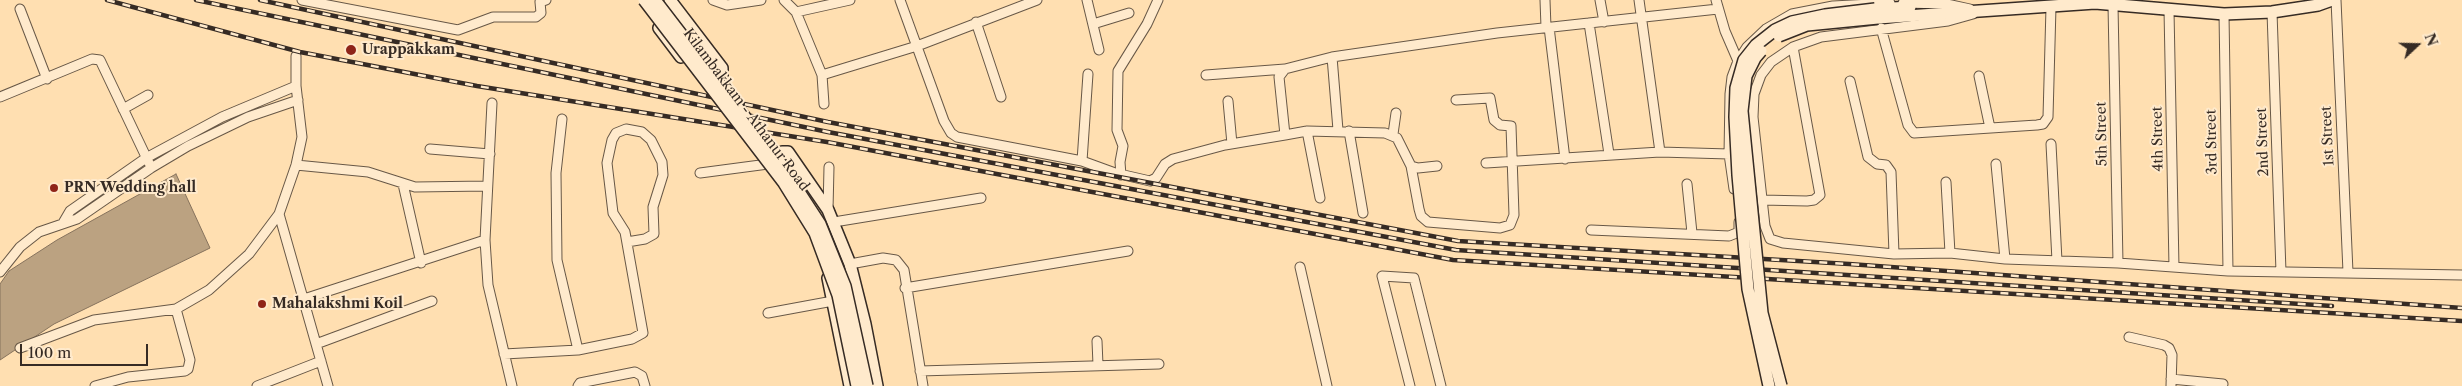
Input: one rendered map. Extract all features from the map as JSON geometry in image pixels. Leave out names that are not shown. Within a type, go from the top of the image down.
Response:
[{"type":"street","points":[[302,0],[458,30],[493,17],[536,17],[541,13],[542,1]]},
{"type":"street","points":[[638,0],[699,78],[704,81],[717,80],[722,76],[722,68],[718,61],[670,0]]},
{"type":"street","name":"Kilambakkam - Athanur Road","points":[[644,0],[784,183],[815,233],[838,295],[857,386]]},
{"type":"street","name":"Kilambakkam - Athanur Road","points":[[656,0],[781,164],[820,224],[845,286],[867,386]]},
{"type":"street","points":[[718,1],[727,5],[761,0]]},
{"type":"street","points":[[784,0],[796,12],[822,75],[824,104]]},
{"type":"street","points":[[796,12],[850,0]]},
{"type":"street","points":[[900,0],[944,122],[951,133],[957,138],[1082,161],[1139,180],[1154,180],[1169,161],[1232,144],[1307,131],[1338,130],[1393,134],[1400,142],[1411,166],[1421,216],[1428,222],[1500,228],[1510,225],[1513,222],[1511,126],[1500,125],[1494,120],[1490,98],[1456,100]]},
{"type":"street","points":[[822,75],[917,46],[1037,0]]},
{"type":"street","points":[[1087,0],[1100,50]]},
{"type":"street","points":[[1121,175],[1120,162],[1123,146],[1117,130],[1118,71],[1148,24],[1158,0]]},
{"type":"street","points":[[1545,0],[1565,159]]},
{"type":"street","points":[[1600,0],[1604,22]]},
{"type":"street","points":[[1639,0],[1660,152]]},
{"type":"street","points":[[1781,386],[1762,313],[1742,111],[1746,76],[1755,58],[1767,44],[1783,34],[1807,25],[1925,13],[2051,8],[2100,2],[2113,5],[2224,14],[2272,12],[2318,5],[2332,0]]},
{"type":"street","name":"1st Street","points":[[2336,0],[2348,272]]},
{"type":"street","points":[[1737,234],[1740,228],[1729,154],[1732,77],[1738,61],[1747,47],[1766,29],[1792,14],[1818,4],[1870,2],[1947,4],[1980,11]]},
{"type":"street","points":[[1206,75],[1285,69],[1332,57],[1497,32],[1642,18],[1717,4],[1738,61]]},
{"type":"street","name":"5th Street","points":[[2113,5],[2118,263]]},
{"type":"street","points":[[1769,386],[1748,289],[1738,175],[1735,118],[1736,88],[1744,60],[1756,45],[1775,30],[1792,22],[1824,15],[1875,9],[1918,7],[1925,13]]},
{"type":"street","points":[[1880,28],[1911,130],[1920,134],[2037,125],[2046,121],[2048,116],[2051,8]]},
{"type":"street","points":[[20,9],[47,79]]},
{"type":"street","name":"4th Street","points":[[2169,10],[2174,267]]},
{"type":"street","points":[[1770,239],[1765,226],[1753,117],[1754,94],[1761,75],[1771,62],[1793,47],[1821,37],[1880,28],[1948,22],[1980,11]]},
{"type":"street","name":"2nd Street","points":[[2272,12],[2281,272]]},
{"type":"street","points":[[1093,24],[1130,13]]},
{"type":"street","name":"3rd Street","points":[[2224,14],[2228,271]]},
{"type":"street","points":[[976,22],[1001,97]]},
{"type":"street","points":[[1589,23],[1609,154]]},
{"type":"street","points":[[1762,200],[1806,201],[1814,200],[1820,194],[1793,47]]},
{"type":"street","points":[[20,348],[94,320],[176,308],[209,290],[242,260],[271,227],[279,214],[296,165],[302,137],[296,86],[296,56]]},
{"type":"street","points":[[1332,57],[1338,130]]},
{"type":"street","points":[[0,97],[92,59],[100,60],[151,168]]},
{"type":"street","points":[[1285,69],[1279,77],[1285,135]]},
{"type":"street","points":[[1082,161],[1088,74]]},
{"type":"street","points":[[1979,76],[1990,128]]},
{"type":"street","points":[[1850,81],[1866,152],[1871,161],[1889,168],[1893,177],[1894,254]]},
{"type":"street","points":[[63,223],[70,211],[146,158],[222,117],[296,86]]},
{"type":"street","points":[[123,109],[148,95]]},
{"type":"street","points":[[0,272],[20,248],[39,232],[77,219],[151,168],[188,146],[248,117],[298,100]]},
{"type":"street","points":[[1228,101],[1232,144]]},
{"type":"street","points":[[492,103],[485,240],[488,285],[512,386]]},
{"type":"street","points":[[1393,134],[1396,113]]},
{"type":"street","points":[[562,119],[556,173],[557,260],[578,350]]},
{"type":"street","points":[[504,354],[578,350],[632,339],[643,333],[628,242],[623,227],[613,212],[606,163],[612,140],[616,133],[626,128],[642,132],[651,140],[662,162],[663,175],[652,207],[654,234],[645,239],[628,242]]},
{"type":"street","points":[[1307,131],[1320,198]]},
{"type":"street","points":[[1349,131],[1363,213]]},
{"type":"street","points":[[2051,144],[2057,261]]},
{"type":"street","points":[[430,149],[490,154]]},
{"type":"street","points":[[700,173],[768,164],[782,152],[788,152],[828,210],[850,264],[865,324],[877,386]]},
{"type":"street","points":[[1486,163],[1660,152],[1729,154]]},
{"type":"street","points":[[768,164],[770,172],[811,236],[829,282],[850,386]]},
{"type":"street","points":[[1996,164],[2005,260]]},
{"type":"street","points":[[296,165],[368,172],[403,184],[436,188],[487,186]]},
{"type":"street","points":[[1411,166],[1414,168],[1437,166]]},
{"type":"street","points":[[828,210],[829,167]]},
{"type":"street","points":[[1946,182],[1950,253]]},
{"type":"street","points":[[403,184],[421,263]]},
{"type":"street","points":[[1687,184],[1692,233]]},
{"type":"street","points":[[834,222],[981,198]]},
{"type":"street","points":[[279,214],[328,386]]},
{"type":"street","points":[[1591,230],[1729,236],[1737,234],[1783,243],[1894,254],[1950,253],[2005,260],[2118,263],[2228,271],[2462,275]]},
{"type":"street","points":[[304,300],[421,263],[485,240]]},
{"type":"street","points":[[905,288],[1128,251]]},
{"type":"street","points":[[850,264],[883,258],[896,260],[904,270],[905,288],[923,386]]},
{"type":"street","points":[[1300,266],[1327,386]]},
{"type":"street","points":[[1410,386],[1382,276],[1414,278],[1441,386]]},
{"type":"street","points":[[768,313],[833,301]]},
{"type":"street","points":[[316,344],[432,302]]},
{"type":"street","points":[[95,386],[128,377],[188,369],[190,360],[176,308]]},
{"type":"street","points":[[2129,337],[2164,345],[2169,348],[2172,355],[2171,383],[2223,384]]},
{"type":"street","points":[[1097,341],[1098,365]]},
{"type":"street","points":[[256,386],[321,361]]},
{"type":"street","points":[[920,371],[1159,364]]},
{"type":"street","points":[[578,386],[580,383],[609,382],[640,373],[645,386]]},
{"type":"shaded area","points":[[176,174],[210,248],[54,324],[0,360],[0,284],[9,271],[57,240]]},
{"type":"railway","points":[[107,0],[300,52],[477,86],[827,142],[1453,260],[2462,321]]},
{"type":"railway","points":[[196,0],[828,132],[1456,250],[2332,306]]},
{"type":"railway","points":[[260,0],[828,122],[1458,241],[1849,264],[2462,308]]},
{"type":"place","name":"Urappakkam","points":[[351,50]]},
{"type":"place","name":"PRN Wedding hall","points":[[54,188]]},
{"type":"place","name":"Mahalakshmi Koil","points":[[262,304]]}]
